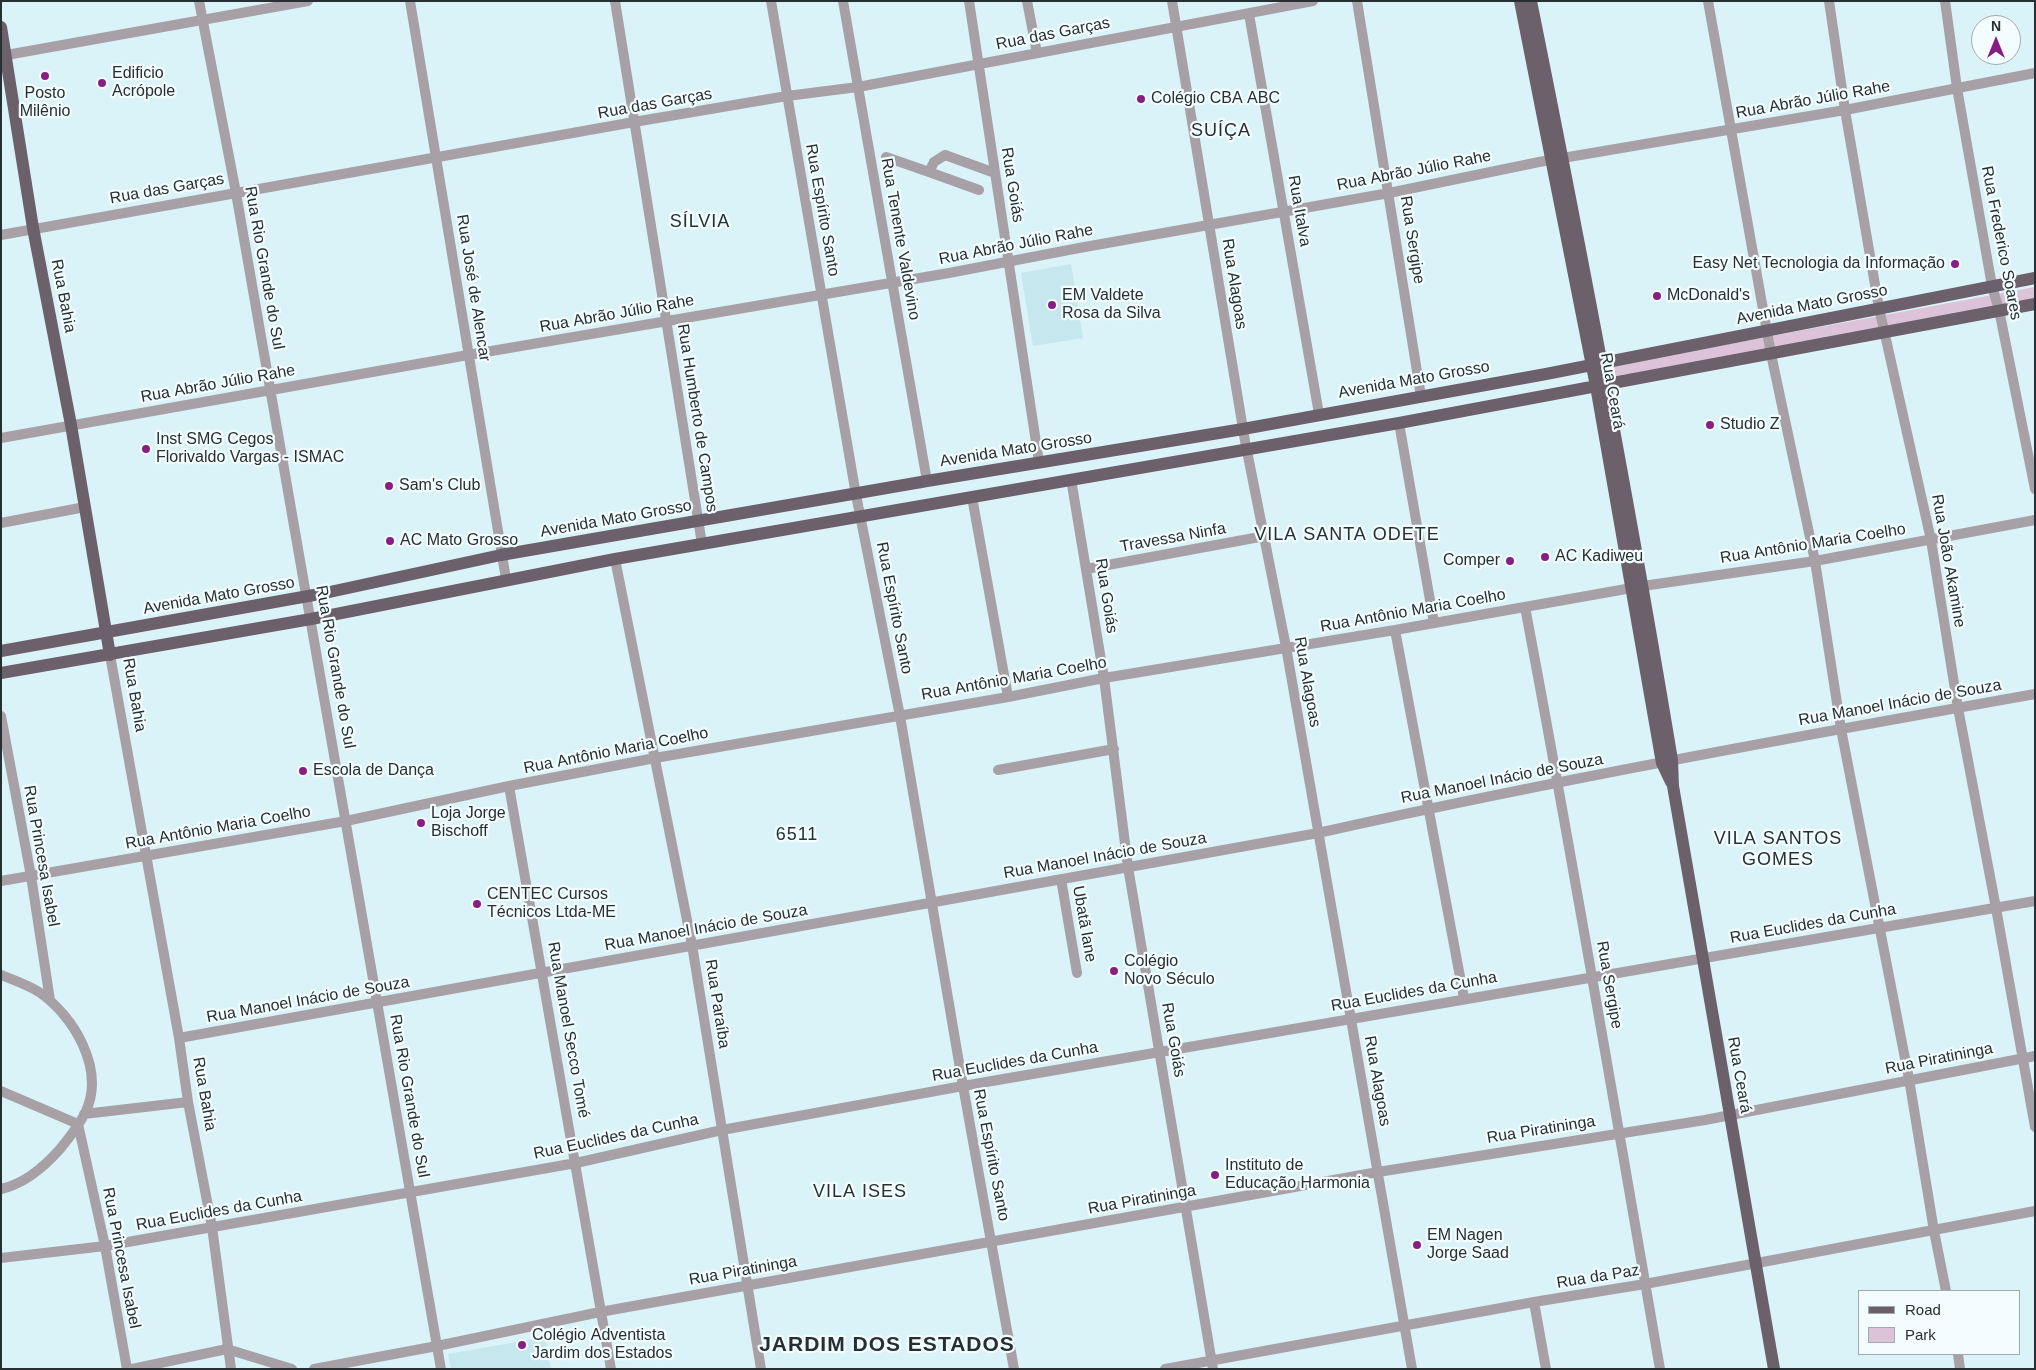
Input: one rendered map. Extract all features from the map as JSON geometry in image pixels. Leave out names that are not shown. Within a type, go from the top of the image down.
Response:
[{"type":"main road","name":"Rua Ceará","points":[[1520,1],[1557,160],[1597,363],[1667,762],[1673,786],[1774,1369]]},
{"type":"main road","name":"Rua Ceará","points":[[1532,1],[1557,160]]},
{"type":"main road","name":"Rua Bahia","points":[[1,27],[33,228],[71,425],[110,655]]},
{"type":"main road","name":"Avenida Mato Grosso","points":[[1,651],[308,596],[501,555],[856,495],[927,481],[1243,429],[1546,374],[2035,278]]},
{"type":"main road","points":[[1,673],[311,620],[506,579],[615,559],[1399,423],[2035,304]]},
{"type":"main road","points":[[1532,398],[1545,388],[1546,374]]},
{"type":"main road","points":[[1319,414],[1322,426],[1329,435]]},
{"type":"main road","points":[[1071,479],[1071,469],[1079,456]]},
{"type":"main road","points":[[1045,461],[1056,472],[1057,482]]},
{"type":"street","name":"Rua Rio Grande do Sul","points":[[199,1],[236,193],[308,596],[441,1369]]},
{"type":"street","points":[[4,55],[308,1]]},
{"type":"street","name":"Rua José de Alencar","points":[[410,1],[506,579]]},
{"type":"street","name":"Rua Humberto de Campos","points":[[615,1],[702,544]]},
{"type":"street","name":"Rua Espírito Santo","points":[[771,1],[856,495],[900,716],[963,1086],[1014,1369]]},
{"type":"street","name":"Rua Tenente Valdevino","points":[[843,1],[927,481]]},
{"type":"street","name":"Rua Goiás","points":[[969,1],[1009,262],[1045,461]]},
{"type":"street","points":[[1027,1],[1037,53]]},
{"type":"street","name":"Rua Alagoas","points":[[1172,1],[1243,429],[1286,647],[1412,1369]]},
{"type":"street","name":"Rua das Garças","points":[[1,235],[634,122],[787,96],[858,87],[1313,1]]},
{"type":"street","name":"Rua Sergipe","points":[[1357,1],[1421,396]]},
{"type":"street","points":[[1708,1],[1771,354],[1814,561],[1841,729],[1909,1079],[1946,1290]]},
{"type":"street","name":"Rua João Akamine","points":[[1829,1],[1845,110],[1879,308],[1931,540],[1958,708],[2035,1127]]},
{"type":"street","name":"Rua Frederico Soares","points":[[1945,1],[1957,88],[1992,286],[1999,310],[2035,489]]},
{"type":"street","name":"Rua Italva","points":[[1249,14],[1319,414]]},
{"type":"street","name":"Rua Abrão Júlio Rahe","points":[[1,438],[666,320],[1009,262],[1209,224],[1389,193],[1557,160],[1845,110],[2035,73]]},
{"type":"street","points":[[929,172],[937,159],[945,155],[995,173]]},
{"type":"street","points":[[886,158],[979,190]]},
{"type":"street","points":[[1399,423],[1434,623]]},
{"type":"street","name":"Rua Goiás","points":[[1071,479],[1104,678],[1128,867],[1187,1207],[1212,1364]]},
{"type":"street","points":[[972,497],[1008,697]]},
{"type":"street","points":[[1,522],[85,507]]},
{"type":"street","name":"Rua Antônio Maria Coelho","points":[[1,881],[346,821],[509,786],[655,758],[1008,697],[1104,678],[1395,630],[1637,587],[1814,561],[2035,520]]},
{"type":"street","name":"Travessa Ninfa","points":[[1086,569],[1265,536]]},
{"type":"street","name":"Rua Paraíba","points":[[615,559],[692,946],[761,1369]]},
{"type":"street","name":"Rua Sergipe","points":[[1525,607],[1594,978],[1618,1133],[1660,1369]]},
{"type":"street","points":[[1395,630],[1464,998]]},
{"type":"street","name":"Rua Bahia","points":[[110,655],[179,1038],[188,1102],[212,1227],[231,1369]]},
{"type":"street","name":"Rua Manoel Inácio de Souza","points":[[179,1038],[1318,833],[1428,808],[2035,694]]},
{"type":"street","name":"Rua Princesa Isabel","points":[[1,716],[31,876],[50,1000]]},
{"type":"street","points":[[998,770],[1114,750]]},
{"type":"street","name":"Rua Manoel Secco Tomé","points":[[509,786],[611,1369]]},
{"type":"street","name":"Ubatã lane","points":[[1061,879],[1078,973]]},
{"type":"street","name":"Rua Euclides da Cunha","points":[[1,1258],[105,1246],[576,1163],[722,1130],[963,1086],[1464,998],[1594,978],[2035,901]]},
{"type":"street","points":[[1,975],[37,991],[50,1000],[73,1025],[88,1059],[91,1077],[91,1094],[84,1114],[53,1157],[24,1180],[1,1189]]},
{"type":"street","name":"Rua Piratininga","points":[[314,1369],[746,1285],[992,1243],[1378,1172],[1729,1115],[2035,1056]]},
{"type":"street","points":[[1,1091],[78,1124]]},
{"type":"street","points":[[84,1114],[188,1102]]},
{"type":"street","name":"Rua Princesa Isabel","points":[[78,1124],[105,1246],[127,1369]]},
{"type":"street","name":"Rua da Paz","points":[[1165,1369],[1212,1364],[1404,1326],[1646,1284],[2035,1211]]},
{"type":"street","points":[[1534,1302],[1546,1369]]},
{"type":"street","points":[[132,1369],[227,1349],[292,1369]]},
{"type":"street","points":[[1958,1355],[1960,1369]]},
{"type":"shaded area","name":"EM Valdete Rosa da Silva","points":[[1071,264],[1083,338],[1033,346],[1021,273]]},
{"type":"shaded area","name":"Colégio Adventista Jardim dos Estados","points":[[545,1337],[551,1369],[451,1369],[448,1354]]},
{"type":"green space","points":[[2035,287],[2035,299],[1608,379],[1605,367]]},
{"type":"place","name":"Posto Milênio","points":[[45,76]]},
{"type":"place","name":"Edificio Acrópole","points":[[102,83]]},
{"type":"place","name":"Colégio CBA ABC","points":[[1141,99]]},
{"type":"place","name":"Easy Net Tecnologia da Informação","points":[[1955,264]]},
{"type":"place","name":"McDonald's","points":[[1657,296]]},
{"type":"place","name":"EM Valdete Rosa da Silva","points":[[1052,305]]},
{"type":"place","name":"Studio Z","points":[[1710,425]]},
{"type":"place","name":"Inst SMG Cegos Florivaldo Vargas - ISMAC","points":[[146,449]]},
{"type":"place","name":"Sam's Club","points":[[389,486]]},
{"type":"place","name":"AC Mato Grosso","points":[[390,541]]},
{"type":"place","name":"AC Kadiweu","points":[[1545,557]]},
{"type":"place","name":"Comper","points":[[1510,561]]},
{"type":"place","name":"Escola de Dança","points":[[303,771]]},
{"type":"place","name":"Loja Jorge Bischoff","points":[[421,823]]},
{"type":"place","name":"CENTEC Cursos Técnicos Ltda-ME","points":[[477,904]]},
{"type":"place","name":"Colégio Novo Século","points":[[1114,971]]},
{"type":"place","name":"Instituto de Educação Harmonia","points":[[1215,1175]]},
{"type":"place","name":"EM Nagen Jorge Saad","points":[[1417,1245]]},
{"type":"place","name":"Colégio Adventista Jardim dos Estados","points":[[522,1345]]},
{"type":"district","name":"SUÍÇA","points":[[1221,131]]},
{"type":"district","name":"SÍLVIA","points":[[700,222]]},
{"type":"district","name":"VILA SANTA ODETE","points":[[1347,535]]},
{"type":"district","name":"6511","points":[[797,835]]},
{"type":"district","name":"VILA SANTOS GOMES","points":[[1778,850]]},
{"type":"district","name":"VILA ISES","points":[[860,1192]]},
{"type":"district","name":"JARDIM DOS ESTADOS","points":[[887,1345]]}]
